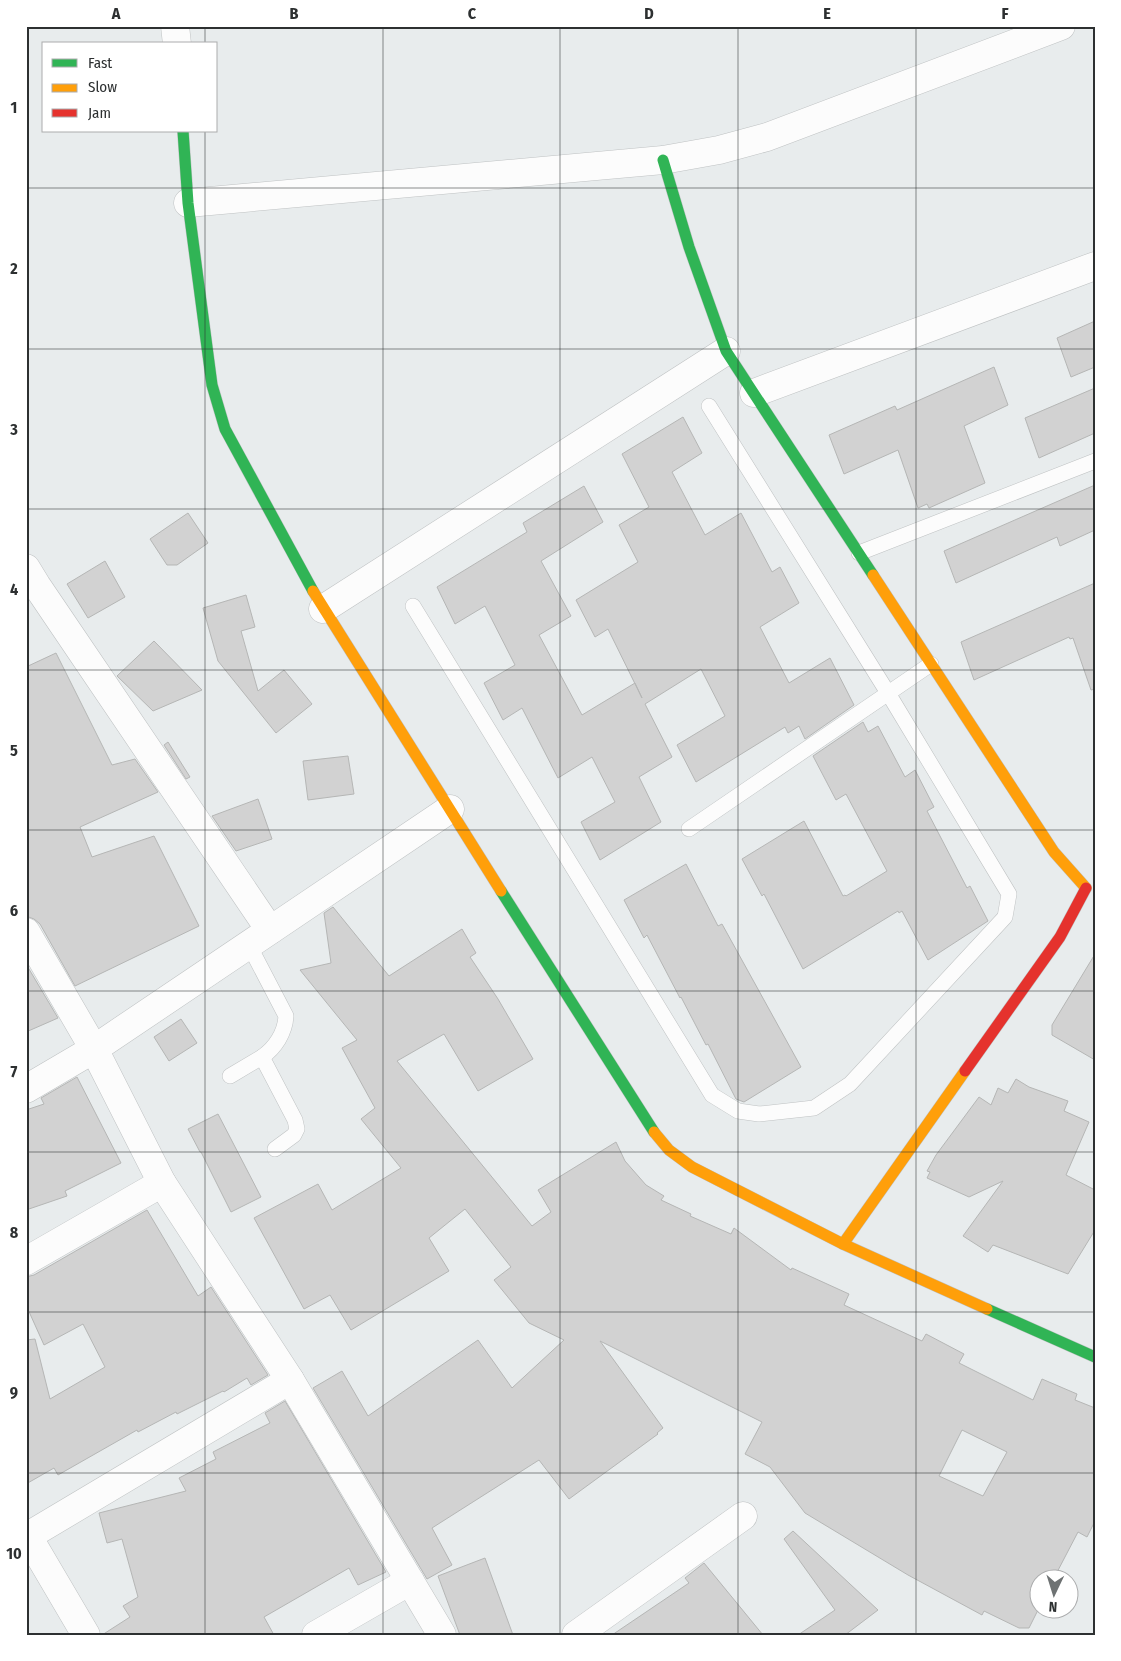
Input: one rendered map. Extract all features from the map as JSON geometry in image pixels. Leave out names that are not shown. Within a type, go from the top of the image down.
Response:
[{"type":"street","points":[[176,26],[177,42]]},
{"type":"street","points":[[188,203],[663,160],[719,150],[767,137],[1044,29]]},
{"type":"street","points":[[183,132],[188,203],[212,385],[225,430],[323,609],[652,1130],[669,1150],[692,1167],[844,1244],[1095,1358]]},
{"type":"street","points":[[663,160],[689,247],[726,351],[1054,852],[1091,886],[1060,937],[844,1244]]},
{"type":"street","points":[[754,393],[1095,266]]},
{"type":"street","points":[[323,609],[726,351]]},
{"type":"street","points":[[26,568],[260,938]]},
{"type":"street","points":[[26,1089],[94,1049],[450,809]]},
{"type":"street","points":[[26,932],[94,1049],[162,1183],[290,1380],[442,1635]]},
{"type":"street","points":[[26,1261],[162,1183]]},
{"type":"street","points":[[86,1635],[27,1535],[290,1380]]},
{"type":"street","points":[[576,1635],[743,1516]]},
{"type":"street","points":[[316,1635],[410,1581]]},
{"type":"lane","points":[[412,606],[712,1095],[738,1111],[759,1114],[814,1108],[850,1084],[1005,917],[1009,894],[888,693],[709,406]]},
{"type":"lane","points":[[859,554],[1095,462]]},
{"type":"lane","points":[[689,829],[931,664]]},
{"type":"lane","points":[[230,1076],[269,1052],[285,1028],[286,1016],[260,938]]},
{"type":"lane","points":[[262,1058],[295,1120],[297,1129],[294,1135],[275,1149]]},
{"type":"building","points":[[1095,321],[1095,367],[1071,377],[1057,338]]},
{"type":"building","points":[[994,367],[1008,405],[964,426],[985,483],[929,508],[927,504],[918,508],[898,450],[844,474],[829,435],[895,406],[897,410]]},
{"type":"building","points":[[1095,388],[1095,433],[1039,458],[1025,418]]},
{"type":"building","points":[[683,417],[702,453],[672,472],[705,535],[741,513],[772,572],[780,567],[799,603],[760,627],[789,683],[830,658],[854,705],[805,739],[799,726],[788,733],[785,727],[696,782],[677,745],[725,716],[701,669],[645,704],[672,757],[639,777],[661,822],[600,860],[581,822],[615,802],[592,757],[558,778],[522,708],[503,720],[484,683],[515,665],[485,606],[455,624],[437,587],[527,532],[523,523],[584,486],[603,522],[541,561],[571,616],[539,635],[582,715],[635,683],[608,629],[595,637],[576,600],[638,562],[619,525],[649,507],[622,454]]},
{"type":"building","points":[[1095,485],[1095,530],[1060,546],[1057,537],[956,583],[944,551]]},
{"type":"building","points":[[188,513],[208,543],[177,565],[167,565],[150,539]]},
{"type":"building","points":[[105,561],[125,597],[88,618],[67,584]]},
{"type":"building","points":[[1095,583],[1095,689],[1091,690],[1073,638],[1070,639],[1069,637],[974,680],[961,642]]},
{"type":"building","points":[[246,595],[255,627],[241,631],[258,691],[284,670],[312,704],[276,733],[218,661],[203,608]]},
{"type":"building","points":[[154,641],[202,690],[153,711],[117,676]]},
{"type":"building","points":[[56,653],[112,765],[135,759],[158,792],[80,827],[92,857],[154,836],[199,926],[75,986],[40,924],[26,916],[26,667]]},
{"type":"building","points":[[863,722],[868,732],[878,726],[905,777],[915,770],[934,807],[927,811],[967,888],[970,886],[988,921],[928,960],[902,911],[899,913],[898,911],[803,969],[764,894],[762,896],[742,859],[804,821],[843,896],[887,871],[846,794],[836,800],[813,756]]},
{"type":"building","points":[[168,742],[190,777],[186,779],[164,745]]},
{"type":"building","points":[[348,756],[354,794],[308,800],[303,761]]},
{"type":"building","points":[[258,799],[272,839],[236,851],[212,816]]},
{"type":"building","points":[[686,864],[718,926],[722,924],[801,1067],[744,1102],[736,1099],[708,1044],[706,1045],[647,935],[644,938],[624,900]]},
{"type":"building","points":[[333,907],[389,976],[462,929],[476,953],[470,957],[498,999],[533,1059],[478,1091],[444,1034],[397,1061],[532,1226],[551,1212],[538,1190],[616,1142],[625,1161],[646,1185],[664,1196],[661,1200],[691,1214],[690,1216],[731,1234],[734,1228],[791,1270],[792,1268],[849,1294],[844,1305],[922,1341],[926,1334],[964,1354],[959,1363],[1033,1400],[1042,1379],[1077,1394],[1075,1400],[1095,1408],[1095,1521],[1087,1537],[1078,1532],[1059,1568],[1028,1568],[1028,1618],[1034,1618],[1029,1628],[1019,1628],[984,1611],[982,1615],[908,1575],[805,1513],[770,1467],[745,1454],[762,1422],[600,1341],[663,1428],[658,1434],[569,1499],[539,1460],[432,1528],[452,1565],[427,1579],[313,1388],[342,1371],[368,1416],[478,1340],[512,1388],[564,1340],[529,1323],[494,1280],[511,1267],[465,1209],[429,1238],[449,1271],[351,1330],[330,1295],[304,1309],[254,1218],[318,1184],[332,1210],[401,1168],[361,1119],[375,1108],[342,1048],[357,1040],[300,970],[331,963],[324,913]],"holes":[[[962,1430],[1007,1452],[983,1496],[939,1476]]]},
{"type":"building","points":[[1095,954],[1095,1060],[1052,1035],[1052,1025]]},
{"type":"building","points":[[26,964],[58,1018],[26,1032]]},
{"type":"building","points":[[181,1019],[197,1043],[169,1061],[154,1037]]},
{"type":"building","points":[[77,1077],[121,1163],[65,1191],[67,1196],[26,1210],[26,1110],[44,1104],[41,1098]]},
{"type":"building","points":[[1016,1079],[1029,1087],[1068,1101],[1064,1111],[1089,1122],[1066,1175],[1095,1190],[1095,1230],[1068,1274],[993,1245],[988,1252],[963,1236],[1003,1181],[969,1197],[927,1178],[930,1172],[927,1171],[936,1155],[979,1097],[991,1105],[998,1088],[1008,1093]]},
{"type":"building","points":[[218,1114],[261,1197],[231,1212],[188,1129]]},
{"type":"building","points":[[147,1210],[198,1296],[211,1287],[268,1375],[251,1385],[247,1378],[224,1392],[177,1414],[176,1412],[138,1432],[137,1430],[58,1475],[54,1468],[26,1484],[26,1340],[35,1339],[50,1399],[105,1367],[83,1324],[44,1345],[26,1305],[26,1277],[34,1275]]},
{"type":"building","points":[[285,1401],[386,1572],[358,1585],[349,1568],[264,1617],[274,1635],[102,1635],[130,1617],[123,1606],[138,1597],[122,1539],[107,1543],[99,1513],[186,1491],[179,1478],[216,1459],[213,1452],[270,1423],[265,1413]]},
{"type":"building","points":[[793,1531],[878,1610],[845,1635],[798,1635],[835,1610],[784,1539]]},
{"type":"building","points":[[485,1558],[513,1635],[460,1635],[438,1576]]},
{"type":"building","points":[[704,1563],[763,1635],[612,1635],[689,1583],[685,1578]]},
{"type":"traffic: fast","points":[[183,132],[188,203],[212,385],[225,429],[313,591]]},
{"type":"traffic: fast","points":[[663,160],[689,247],[726,351],[873,575]]},
{"type":"traffic: fast","points":[[501,891],[654,1132]]},
{"type":"traffic: fast","points":[[987,1309],[1095,1357]]},
{"type":"traffic: slow","points":[[873,575],[1054,852],[1086,888]]},
{"type":"traffic: slow","points":[[313,591],[501,891]]},
{"type":"traffic: slow","points":[[843,1244],[965,1071]]},
{"type":"traffic: slow","points":[[654,1132],[669,1150],[692,1167],[843,1244],[987,1309]]},
{"type":"traffic: jam","points":[[965,1071],[1060,937],[1086,888]]}]
